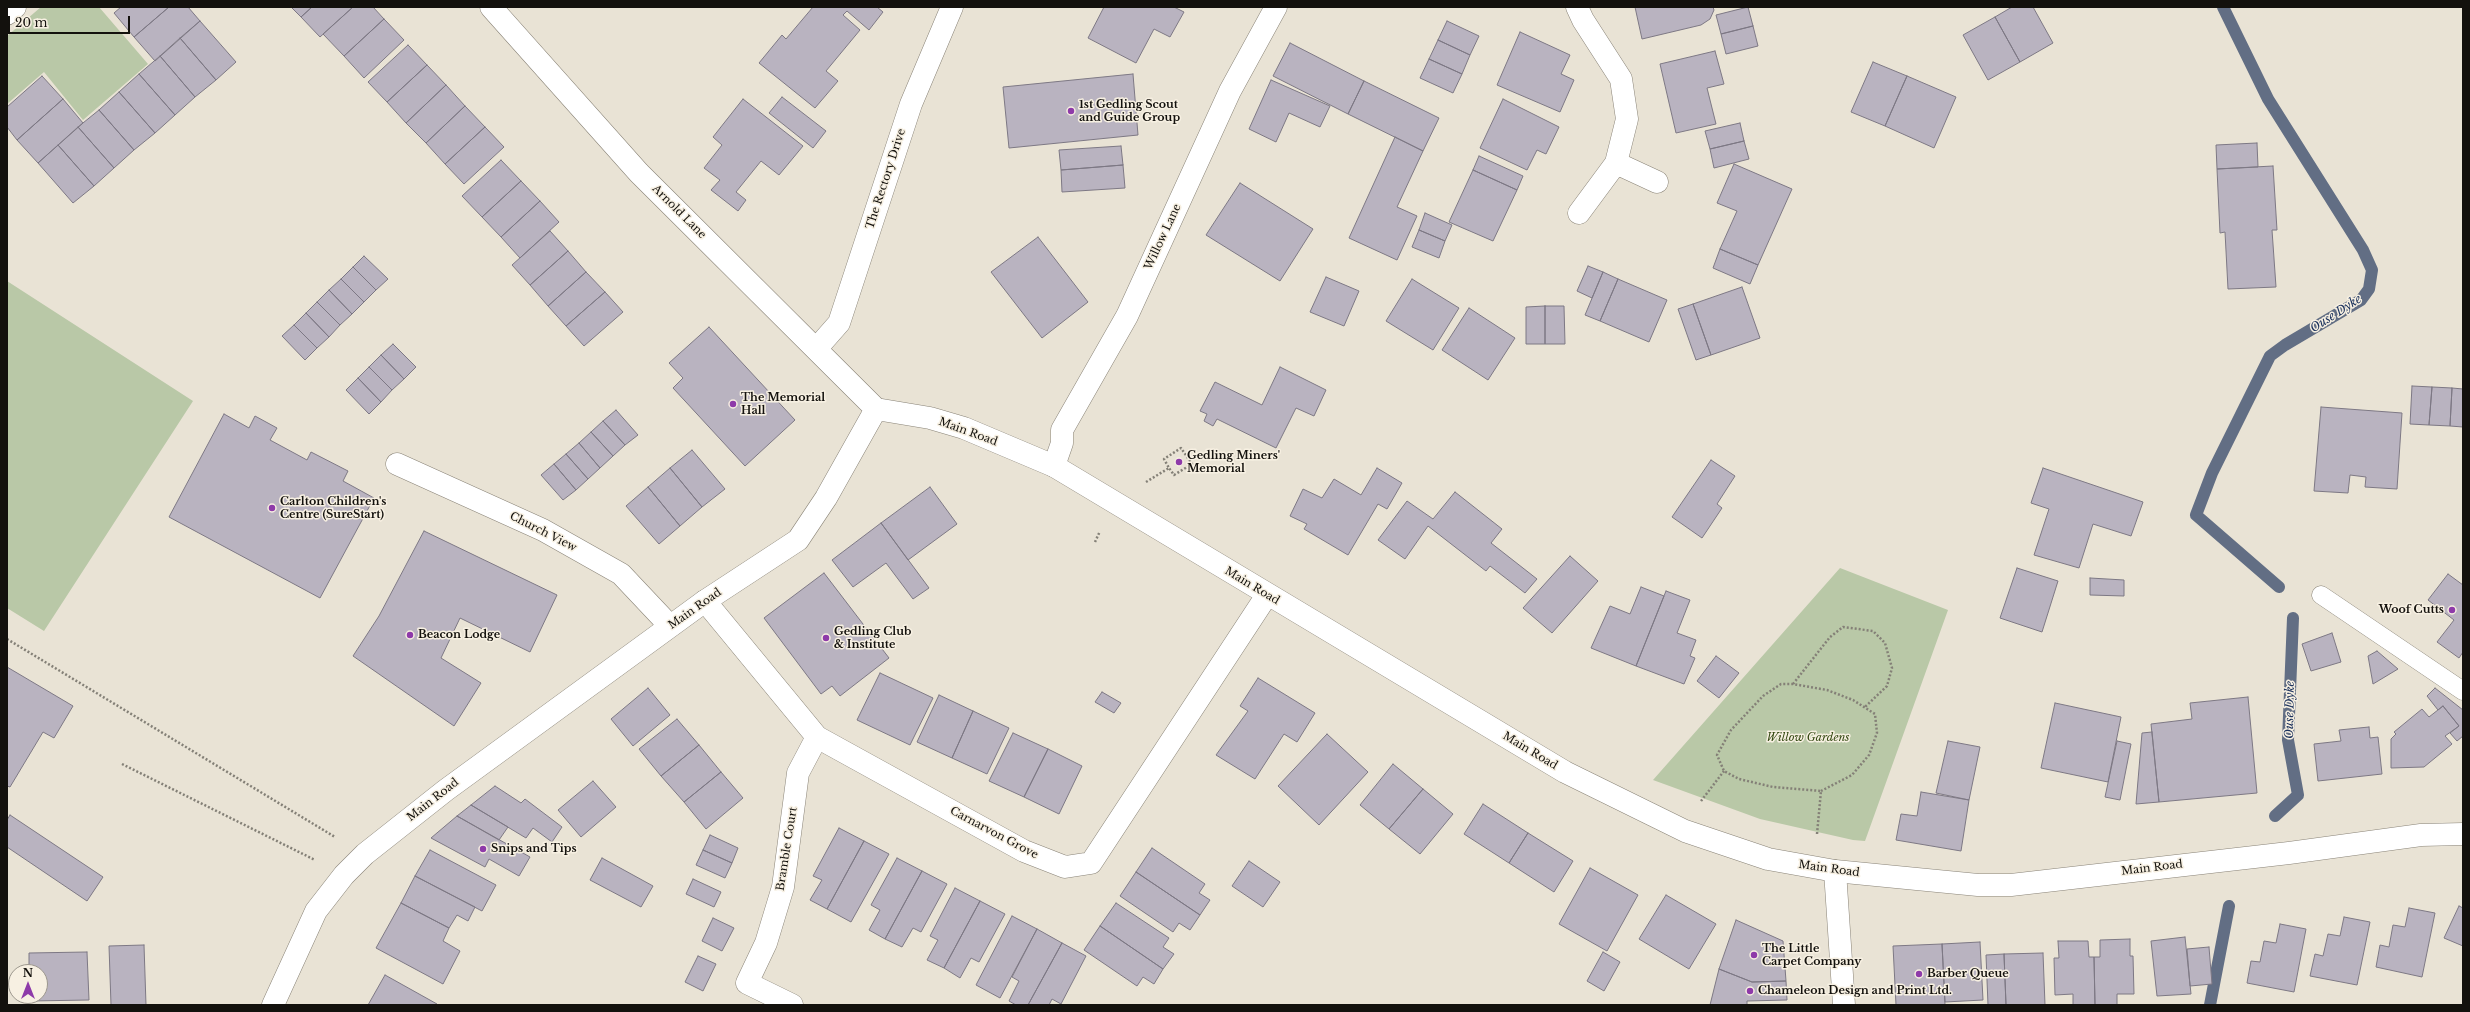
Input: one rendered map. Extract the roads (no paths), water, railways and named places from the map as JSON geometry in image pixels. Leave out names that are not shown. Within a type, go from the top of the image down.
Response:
[{"type":"street","name":"Arnold Lane","points":[[491,7],[639,173],[817,348],[876,409]]},
{"type":"street","name":"The Rectory Drive","points":[[817,348],[839,323],[911,104],[952,7]]},
{"type":"street","name":"Willow Lane","points":[[1054,466],[1062,443],[1062,430],[1127,316],[1230,91],[1276,7]]},
{"type":"street","points":[[1577,7],[1583,20],[1621,79],[1627,119],[1616,163],[1579,214]]},
{"type":"street","points":[[1616,163],[1657,182]]},
{"type":"street","name":"Main Road","points":[[273,1005],[316,911],[344,875],[365,854],[446,790],[670,626],[705,601],[798,540],[826,498],[876,409],[930,418],[964,428],[1054,466],[1267,595],[1572,775],[1685,831],[1768,858],[1824,870],[1978,885],[2011,885],[2289,853],[2421,835],[2463,834]]},
{"type":"street","name":"Church View","points":[[397,464],[543,530],[620,574],[670,626]]},
{"type":"street","name":"Carnarvon Grove","points":[[705,601],[817,737],[1024,851],[1065,867],[1091,863],[1267,595]]},
{"type":"street","name":"Bramble Court","points":[[792,1005],[747,983],[766,943],[783,887],[798,773],[817,737]]},
{"type":"street","points":[[1824,870],[1844,1005]]},
{"type":"lane","points":[[2321,595],[2463,691]]},
{"type":"waterway","name":"Ouse Dyke","points":[[2223,7],[2268,99],[2363,250],[2372,270],[2369,289],[2361,300],[2285,345],[2270,356],[2212,473],[2196,515],[2279,587]]},
{"type":"waterway","name":"Ouse Dyke","points":[[2275,816],[2298,795],[2288,740],[2293,618]]},
{"type":"waterway","name":"Ouse Dyke","points":[[2210,1005],[2229,906]]},
{"type":"place","name":"1st Gedling Scout and Guide Group","points":[[1071,111]]},
{"type":"place","name":"The Memorial Hall","points":[[733,404]]},
{"type":"place","name":"Gedling Miners' Memorial","points":[[1179,462]]},
{"type":"place","name":"Carlton Children's Centre (SureStart)","points":[[272,508]]},
{"type":"place","name":"Woof Cutts","points":[[2452,610]]},
{"type":"place","name":"Beacon Lodge","points":[[410,635]]},
{"type":"place","name":"Gedling Club & Institute","points":[[826,638]]},
{"type":"place","name":"Snips and Tips","points":[[483,849]]},
{"type":"place","name":"The Little Carpet Company","points":[[1754,955]]},
{"type":"place","name":"Barber Queue","points":[[1919,974]]},
{"type":"place","name":"Chameleon Design and Print Ltd.","points":[[1750,991]]},
{"type":"park label","name":"Willow Gardens","points":[[1808,738]]}]
